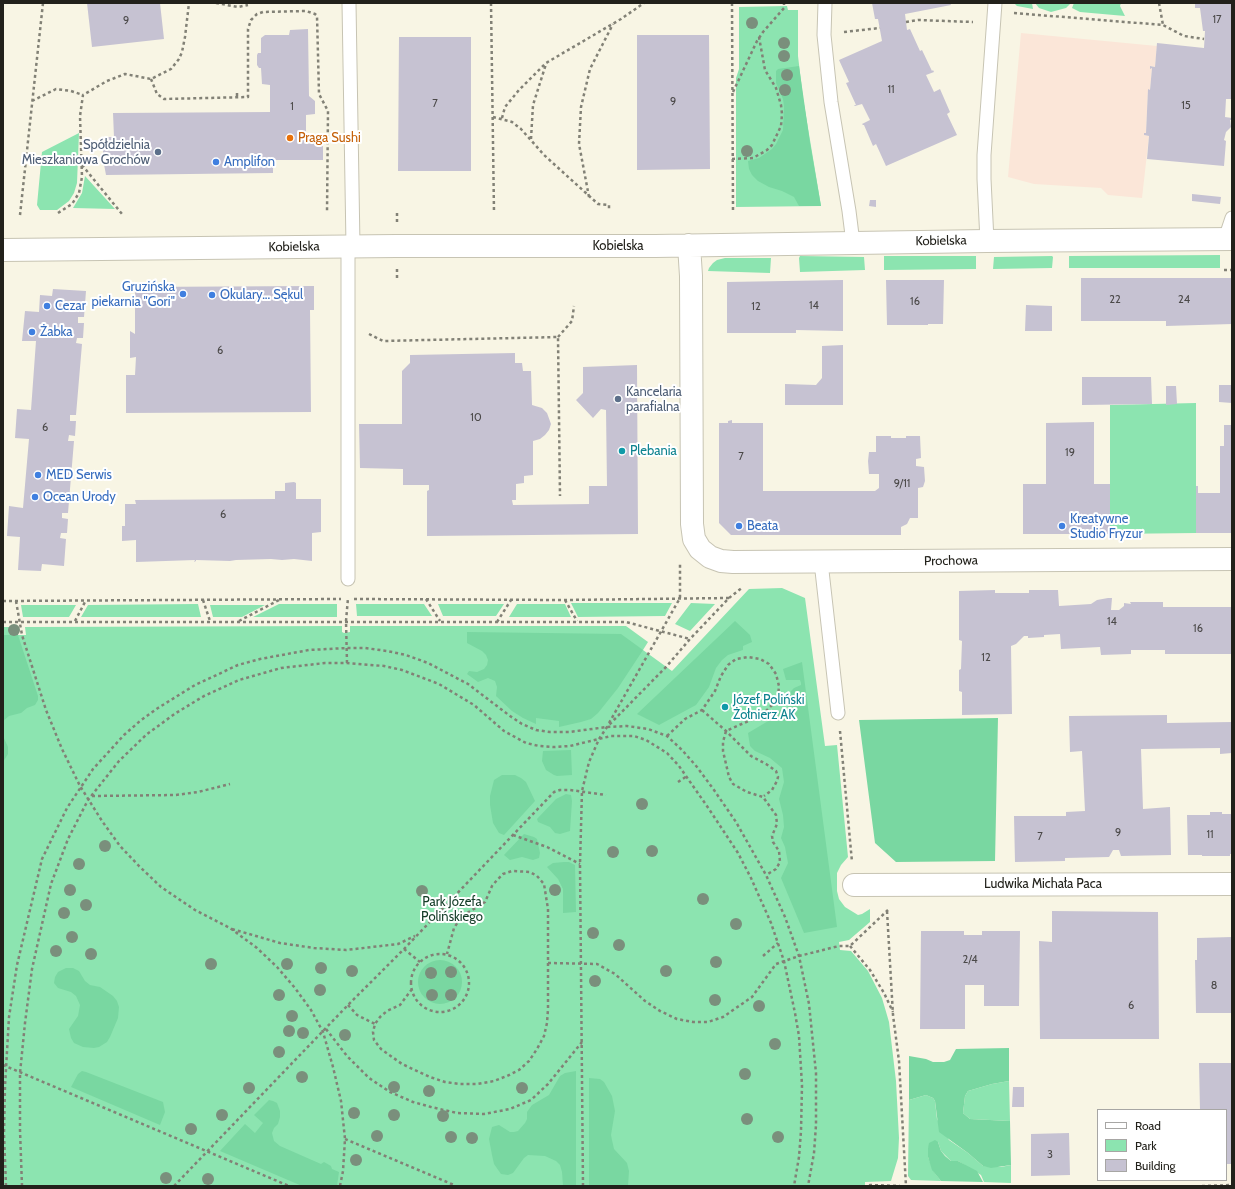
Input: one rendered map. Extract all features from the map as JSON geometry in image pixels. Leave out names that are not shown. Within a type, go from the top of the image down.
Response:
[{"type":"street","name":"Kobielska","points":[[3,250],[350,246],[689,246],[1229,239]]},
{"type":"street","name":"Prochowa","points":[[689,246],[691,283],[692,524],[694,539],[700,549],[710,557],[721,561],[748,562],[1232,559]]},
{"type":"street","name":"Ludwika Michała Paca","points":[[854,885],[1232,884]]},
{"type":"lane","points":[[348,579],[350,246],[349,3]]},
{"type":"lane","points":[[825,3],[824,35],[831,102],[849,211],[852,243]]},
{"type":"lane","points":[[987,241],[984,155],[995,3]]},
{"type":"lane","points":[[1229,239],[1232,218]]},
{"type":"lane","points":[[821,562],[838,713]]},
{"type":"path","points":[[20,215],[43,3]]},
{"type":"path","points":[[32,101],[56,89],[71,91],[83,95],[107,81],[125,74],[151,79],[170,69],[179,59],[185,37],[189,3]]},
{"type":"path","points":[[216,3],[238,7],[248,5]]},
{"type":"path","points":[[491,3],[494,212]]},
{"type":"path","points":[[502,118],[505,107],[519,90],[546,64],[613,24],[644,3]]},
{"type":"path","points":[[732,3],[733,211]]},
{"type":"path","points":[[732,95],[759,37],[784,8],[784,3]]},
{"type":"path","points":[[1159,3],[1159,9],[1164,25]]},
{"type":"path","points":[[151,79],[157,94],[164,99],[248,97],[248,30],[251,20],[257,14],[263,12],[306,11],[317,16],[319,94],[328,111],[327,213]]},
{"type":"path","points":[[1008,13],[1164,25],[1184,36],[1204,39]]},
{"type":"path","points":[[906,22],[918,20],[994,23]]},
{"type":"path","points":[[590,197],[579,144],[581,107],[590,69],[613,24]]},
{"type":"path","points":[[824,35],[880,28]]},
{"type":"path","points":[[732,159],[753,158],[767,150],[772,145],[779,133],[781,126],[781,105],[776,88],[765,70],[759,37]]},
{"type":"path","points":[[531,140],[533,105],[546,64]]},
{"type":"path","points":[[237,93],[237,98]]},
{"type":"path","points":[[58,212],[72,204],[79,193],[82,177],[80,116],[83,95]]},
{"type":"path","points":[[492,117],[502,118],[512,122],[522,129],[544,155],[598,204],[609,204],[609,212]]},
{"type":"path","points":[[82,165],[122,214]]},
{"type":"path","points":[[1224,270],[1232,270]]},
{"type":"path","points":[[560,496],[558,336],[572,321],[574,306]]},
{"type":"path","points":[[367,332],[371,336],[383,340],[558,336]]},
{"type":"path","points":[[583,1186],[580,864],[582,791],[589,762],[599,739],[607,727],[666,667],[729,598],[748,583],[748,562]]},
{"type":"path","points":[[347,663],[346,621],[348,579]]},
{"type":"path","points":[[3,601],[348,599],[565,600],[729,598]]},
{"type":"path","points":[[426,599],[440,622]]},
{"type":"path","points":[[497,622],[511,599]]},
{"type":"path","points":[[75,621],[86,600]]},
{"type":"path","points":[[203,600],[210,621]]},
{"type":"path","points":[[239,622],[279,600]]},
{"type":"path","points":[[565,600],[576,622]]},
{"type":"path","points":[[16,601],[22,635],[34,675],[62,749],[88,800],[120,846],[161,887],[195,910],[230,928],[257,948],[277,967],[311,1010],[323,1032],[341,1101],[345,1139],[340,1186]]},
{"type":"path","points":[[3,622],[626,622],[690,639]]},
{"type":"path","points":[[6,1186],[4,1066],[9,1017],[17,965],[42,859],[57,826],[80,786],[108,751],[124,734],[158,708],[195,685],[238,665],[280,654],[309,650],[347,648],[365,648],[387,651],[406,655],[428,663],[468,684],[510,716],[522,724],[536,730],[569,732],[627,726],[648,729],[667,736],[682,750],[714,790],[751,847],[766,875],[785,917],[799,956],[809,1004],[816,1073],[816,1125],[814,1153],[808,1186]]},
{"type":"path","points":[[667,736],[684,719],[702,710],[715,692],[728,665],[736,659],[748,657],[760,659],[769,664],[776,674],[779,686],[778,696],[772,706],[762,715],[726,731]]},
{"type":"path","points":[[22,1186],[20,1073],[24,1023],[32,969],[51,884],[68,839],[88,800],[119,761],[147,734],[176,713],[204,696],[239,680],[281,668],[325,663],[384,666],[402,670],[439,684],[474,705],[504,731],[526,743],[554,748],[624,735],[634,736],[646,740],[666,753],[687,776],[741,859],[762,901],[784,961],[799,1036],[802,1085],[799,1157],[794,1186]]},
{"type":"path","points":[[702,710],[751,756],[776,771],[778,777],[777,781],[772,790],[764,797]]},
{"type":"path","points":[[838,713],[854,885]]},
{"type":"path","points":[[726,731],[723,742],[723,751],[729,777],[733,784],[747,792],[764,797],[776,814],[777,824],[772,833],[773,842],[779,851],[780,862],[776,869],[766,875]]},
{"type":"path","points":[[678,782],[687,776]]},
{"type":"path","points":[[92,796],[176,795],[198,792],[230,784]]},
{"type":"path","points":[[174,1186],[554,792],[560,790],[582,791],[606,795]]},
{"type":"path","points":[[513,835],[547,847],[580,864]]},
{"type":"path","points":[[412,990],[400,1005],[387,1011],[375,1024],[373,1032],[374,1040],[381,1049],[402,1064],[445,1082],[477,1084],[494,1081],[519,1070],[529,1061],[538,1049],[544,1036],[547,1023],[548,909],[544,884],[537,876],[530,872],[512,870],[500,877],[492,886],[485,902],[464,915],[458,922],[454,928],[447,954]]},
{"type":"path","points":[[548,963],[597,964],[615,974],[645,1001],[676,1019],[693,1022],[708,1022],[723,1017],[752,997],[773,966],[776,964],[799,956],[840,946],[850,946],[887,910],[894,1015],[899,1061],[906,1186]]},
{"type":"path","points":[[230,928],[280,943],[314,948],[346,950],[398,944],[417,935]]},
{"type":"path","points":[[763,956],[778,943]]},
{"type":"path","points":[[850,946],[870,970],[894,1015]]},
{"type":"path","points":[[404,949],[420,962]]},
{"type":"path","points":[[447,954],[456,958],[463,964],[470,981],[469,990],[465,999],[450,1011],[431,1011],[422,1006],[416,999],[412,990],[412,975],[420,962],[428,956],[447,954]]},
{"type":"path","points":[[348,1005],[357,1015],[375,1024]]},
{"type":"path","points":[[326,1028],[347,1056],[370,1078],[390,1092],[413,1102],[457,1113],[484,1114],[510,1109],[530,1100],[548,1084],[582,1042]]},
{"type":"path","points":[[4,1066],[289,1186]]},
{"type":"path","points":[[345,1139],[454,1186]]},
{"type":"path","points":[[1202,1186],[1232,1185]]},
{"type":"path","points":[[870,1186],[900,1186]]},
{"type":"shaded area","points":[[1021,33],[1157,46],[1155,67],[1151,66],[1150,69],[1152,68],[1150,90],[1148,90],[1146,133],[1144,135],[1149,136],[1142,198],[1108,195],[1101,188],[1034,184],[1008,177]]},
{"type":"green space","points":[[1014,3],[1032,3],[1033,9],[1017,6]]},
{"type":"green space","points":[[1035,3],[1071,3],[1066,8],[1051,12],[1039,8]]},
{"type":"green space","points":[[1074,3],[1121,3],[1120,6],[1125,16],[1080,12],[1072,8]]},
{"type":"green space","points":[[787,6],[788,10],[798,10],[798,56],[803,98],[821,206],[736,207],[736,78],[739,69],[739,7]]},
{"type":"green space","points":[[799,66],[821,206],[799,206],[794,197],[758,181],[749,169],[748,161],[759,158],[772,149],[783,130],[784,107],[783,99],[776,83],[776,71],[778,69]]},
{"type":"green space","points":[[79,133],[77,183],[74,193],[69,201],[57,210],[40,210],[37,205],[42,152]]},
{"type":"green space","points":[[85,176],[115,209],[73,208],[82,193]]},
{"type":"green space","points":[[1220,255],[1220,268],[1069,268],[1069,256]]},
{"type":"green space","points":[[800,256],[864,257],[865,270],[800,272]]},
{"type":"green space","points":[[884,256],[976,256],[976,269],[884,270]]},
{"type":"green space","points":[[1052,256],[1052,268],[993,269],[994,257]]},
{"type":"green space","points":[[725,258],[771,258],[770,273],[708,271],[713,263],[717,260]]},
{"type":"green space","points":[[1196,403],[1196,533],[1110,534],[1110,405]]},
{"type":"green space","name":"Park Józefa Polińskiego","points":[[782,588],[805,598],[825,746],[837,745],[848,857],[841,865],[837,873],[837,891],[839,899],[845,907],[858,915],[870,909],[870,922],[849,940],[839,942],[840,950],[851,951],[868,971],[882,998],[889,1022],[896,1081],[899,1138],[898,1158],[891,1181],[865,1182],[865,1186],[3,1186],[3,627],[16,627],[18,635],[26,635],[25,627],[342,626],[342,632],[344,633],[350,632],[350,626],[626,626],[648,642],[643,650],[672,671],[749,589]]},
{"type":"green space","points":[[571,603],[672,603],[665,616],[578,617]]},
{"type":"green space","points":[[691,603],[715,604],[690,631],[675,624]]},
{"type":"green space","points":[[198,604],[201,617],[81,617],[88,605]]},
{"type":"green space","points":[[279,604],[337,604],[337,617],[253,617]]},
{"type":"green space","points":[[356,604],[424,604],[432,616],[357,616]]},
{"type":"green space","points":[[438,604],[504,604],[496,616],[443,616]]},
{"type":"green space","points":[[517,604],[565,604],[571,617],[509,617]]},
{"type":"green space","points":[[21,605],[76,605],[69,617],[23,617]]},
{"type":"green space","points":[[210,605],[265,605],[242,617],[213,617]]},
{"type":"green space","points":[[735,621],[750,635],[752,642],[743,646],[743,650],[728,655],[722,660],[716,668],[709,687],[696,705],[659,725],[637,714]]},
{"type":"green space","points":[[467,632],[621,634],[643,650],[618,688],[598,713],[591,719],[559,727],[559,721],[536,718],[536,724],[523,718],[512,711],[496,696],[497,687],[495,681],[488,678],[478,682],[467,674],[469,671],[477,672],[484,669],[488,660],[482,651],[467,643]]},
{"type":"green space","points":[[3,635],[18,635],[38,700],[35,705],[27,708],[21,713],[9,716],[3,721]]},
{"type":"green space","points":[[802,662],[837,927],[804,933],[781,878],[788,863],[785,847],[781,838],[784,827],[779,799],[784,782],[782,768],[770,758],[755,751],[750,746],[748,733],[775,717],[782,708],[787,708],[791,691],[801,685],[801,683],[800,680],[786,680],[783,669]]},
{"type":"green space","points":[[998,718],[995,861],[896,862],[875,843],[859,720]]},
{"type":"green space","points":[[3,736],[8,747],[8,754],[3,762]]},
{"type":"green space","points":[[571,750],[572,775],[557,776],[546,770],[542,761],[543,751]]},
{"type":"green space","points":[[502,775],[515,775],[521,778],[526,782],[535,801],[504,835],[499,833],[493,823],[490,805],[490,796],[494,780]]},
{"type":"green space","points":[[566,794],[571,795],[572,801],[570,831],[560,834],[555,833],[550,827],[538,822],[537,819],[556,799]]},
{"type":"green space","points":[[524,834],[537,839],[540,853],[539,858],[533,860],[522,857],[510,860],[504,855]]},
{"type":"green space","points":[[569,862],[575,865],[576,912],[563,913],[563,889],[558,879],[547,867],[553,863]]},
{"type":"green space","points":[[436,960],[444,960],[456,966],[462,978],[462,986],[456,998],[444,1004],[436,1004],[424,998],[418,986],[418,978],[424,966]]},
{"type":"green space","points":[[66,968],[73,968],[79,971],[85,981],[90,985],[100,987],[113,996],[117,1001],[119,1007],[118,1018],[107,1042],[99,1047],[83,1047],[74,1043],[71,1038],[69,1029],[78,1016],[80,1005],[76,996],[71,992],[58,988],[54,983],[58,972]]},
{"type":"green space","points":[[1009,1048],[1009,1081],[968,1091],[965,1096],[963,1113],[970,1119],[1010,1121],[1011,1165],[991,1168],[983,1166],[939,1132],[935,1101],[933,1098],[926,1095],[909,1100],[909,1056],[926,1059],[933,1062],[944,1062],[950,1060],[956,1049]]},
{"type":"green space","points":[[82,1071],[163,1102],[165,1112],[160,1125],[71,1087],[78,1074]]},
{"type":"green space","points":[[576,1071],[576,1186],[563,1186],[560,1165],[556,1161],[545,1156],[528,1155],[513,1173],[508,1175],[501,1174],[494,1164],[492,1155],[489,1139],[492,1127],[499,1125],[510,1132],[518,1131],[525,1123],[527,1119],[527,1112],[532,1105],[549,1095],[560,1076],[565,1073]]},
{"type":"green space","points":[[589,1078],[600,1079],[604,1082],[612,1096],[615,1111],[611,1135],[614,1149],[627,1163],[629,1171],[628,1186],[589,1186]]},
{"type":"green space","points":[[1009,1081],[1010,1121],[970,1119],[963,1113],[965,1096],[968,1091]]},
{"type":"green space","points":[[926,1095],[933,1098],[935,1101],[937,1119],[949,1140],[968,1153],[983,1166],[1001,1167],[1011,1165],[1011,1183],[984,1182],[981,1175],[958,1161],[951,1161],[941,1151],[938,1142],[928,1148],[928,1157],[934,1172],[941,1181],[911,1180],[908,1176],[909,1100]]},
{"type":"green space","points":[[269,1100],[277,1103],[280,1111],[278,1124],[272,1133],[274,1141],[280,1146],[321,1164],[324,1162],[331,1166],[332,1169],[339,1172],[337,1186],[302,1186],[220,1151],[245,1124],[255,1133],[263,1123],[254,1115]]},
{"type":"green space","points":[[935,1140],[938,1142],[941,1151],[945,1156],[951,1161],[958,1161],[977,1171],[983,1182],[941,1181],[932,1170],[928,1157],[929,1143]]},
{"type":"building","points":[[87,3],[160,3],[164,39],[92,47]]},
{"type":"building","points":[[872,3],[950,3],[951,5],[905,14],[907,30],[910,29],[920,51],[922,50],[932,71],[933,70],[934,72],[926,75],[934,92],[940,89],[950,112],[947,114],[957,135],[886,166],[876,144],[873,146],[864,125],[862,124],[870,120],[862,104],[855,106],[854,105],[856,105],[846,83],[849,82],[839,60],[882,41],[878,19],[875,19]]},
{"type":"building","points":[[1195,3],[1232,3],[1232,99],[1226,99],[1225,117],[1232,118],[1232,120],[1230,120],[1231,127],[1226,132],[1224,140],[1226,141],[1224,166],[1147,159],[1149,136],[1144,135],[1144,133],[1146,133],[1148,89],[1150,90],[1152,68],[1150,69],[1150,66],[1155,67],[1157,43],[1204,48],[1205,31],[1203,31],[1200,8],[1195,8]]},
{"type":"building","points":[[308,29],[309,96],[315,101],[315,114],[306,115],[306,137],[323,137],[323,160],[273,160],[273,173],[106,175],[103,159],[103,147],[105,137],[114,137],[113,113],[270,112],[270,85],[262,84],[261,68],[257,65],[257,55],[258,53],[261,53],[261,38],[265,35],[289,35],[290,30]]},
{"type":"building","points":[[637,35],[709,35],[710,169],[637,170]]},
{"type":"building","points":[[399,37],[471,37],[471,171],[398,171]]},
{"type":"building","points":[[1192,194],[1221,197],[1220,204],[1192,201]]},
{"type":"building","points":[[870,200],[876,200],[876,207],[869,206]]},
{"type":"building","points":[[1081,278],[1232,278],[1232,324],[1166,326],[1166,321],[1081,321]]},
{"type":"building","points":[[843,280],[843,331],[796,330],[796,333],[727,333],[727,282]]},
{"type":"building","points":[[886,280],[944,280],[943,324],[887,325]]},
{"type":"building","points":[[314,286],[314,310],[310,310],[311,412],[126,413],[126,375],[135,375],[136,357],[130,358],[130,331],[135,334],[135,287]]},
{"type":"building","points":[[53,289],[86,291],[84,317],[78,317],[78,323],[84,323],[83,338],[77,338],[76,343],[82,344],[76,415],[70,415],[70,421],[76,421],[75,436],[69,435],[68,441],[74,441],[68,513],[62,513],[62,518],[68,519],[67,533],[61,533],[60,538],[66,539],[64,566],[42,564],[41,571],[18,570],[20,537],[7,536],[9,506],[23,508],[29,439],[15,438],[17,409],[31,410],[36,341],[22,341],[25,311],[39,312],[40,295],[52,296]]},
{"type":"building","points":[[1026,305],[1052,306],[1052,331],[1025,331]]},
{"type":"building","points":[[843,345],[843,405],[785,405],[785,384],[816,385],[822,378],[822,346]]},
{"type":"building","points":[[515,353],[515,363],[522,363],[523,371],[531,371],[532,405],[542,408],[547,413],[551,424],[545,435],[540,439],[533,441],[533,475],[524,476],[524,483],[516,484],[516,500],[512,500],[513,505],[589,504],[589,486],[607,486],[606,410],[601,409],[593,418],[576,400],[583,393],[583,367],[637,365],[638,534],[427,536],[427,491],[429,490],[429,485],[403,485],[403,469],[360,468],[359,424],[402,424],[402,371],[410,363],[410,355]]},
{"type":"building","points":[[1082,377],[1151,377],[1152,404],[1082,405]]},
{"type":"building","points":[[1219,385],[1232,385],[1232,403],[1219,402]]},
{"type":"building","points":[[1166,386],[1176,386],[1177,404],[1166,405]]},
{"type":"building","points":[[732,420],[732,423],[763,423],[763,491],[875,491],[879,488],[879,474],[869,474],[868,461],[869,452],[876,452],[876,436],[906,438],[906,436],[920,436],[921,458],[916,459],[916,466],[924,467],[925,481],[923,487],[918,488],[918,518],[910,518],[907,524],[901,527],[901,535],[731,535],[719,523],[719,423],[728,423],[728,421]]},
{"type":"building","points":[[1094,422],[1094,484],[1110,484],[1110,534],[1023,534],[1023,484],[1046,484],[1046,423]]},
{"type":"building","points":[[1224,425],[1232,425],[1232,533],[1196,533],[1196,486],[1198,486],[1198,493],[1220,493],[1220,446],[1224,446]]},
{"type":"building","points":[[285,483],[296,483],[296,499],[321,499],[321,532],[312,533],[312,561],[271,559],[230,561],[196,560],[194,562],[195,560],[136,562],[136,540],[122,541],[122,526],[125,526],[125,504],[136,504],[135,500],[275,499],[275,491],[285,491]]},
{"type":"building","points":[[995,590],[995,593],[1029,593],[1029,590],[1058,590],[1059,606],[1091,604],[1097,600],[1112,598],[1111,610],[1119,610],[1124,606],[1124,603],[1131,604],[1130,602],[1163,602],[1163,607],[1232,607],[1232,654],[1165,654],[1165,650],[1131,650],[1131,654],[1101,655],[1100,647],[1061,649],[1060,634],[1028,638],[1028,636],[1024,636],[1016,644],[1011,646],[1012,714],[962,715],[962,692],[959,691],[959,670],[961,669],[962,641],[959,640],[959,591]]},
{"type":"building","points":[[1167,715],[1167,723],[1232,722],[1232,753],[1220,754],[1220,748],[1141,749],[1143,809],[1170,807],[1171,855],[1121,856],[1119,850],[1113,850],[1109,857],[1065,858],[1065,861],[1015,862],[1014,816],[1066,816],[1066,812],[1085,811],[1082,751],[1070,752],[1069,716]]},
{"type":"building","points":[[1210,812],[1232,814],[1232,854],[1230,854],[1230,856],[1188,855],[1187,815],[1210,815]]},
{"type":"building","points":[[1052,911],[1158,912],[1159,1039],[1040,1039],[1039,941],[1052,942]]},
{"type":"building","points":[[921,931],[964,931],[964,935],[982,935],[982,931],[1020,931],[1019,1006],[984,1006],[984,985],[965,985],[965,1029],[920,1029]]},
{"type":"building","points":[[1232,937],[1232,1013],[1196,1013],[1195,960],[1197,960],[1197,938]]},
{"type":"building","points":[[1199,1063],[1232,1063],[1232,1164],[1227,1164],[1227,1109],[1200,1109]]},
{"type":"building","points":[[1013,1087],[1024,1087],[1024,1107],[1012,1107]]},
{"type":"building","points":[[1069,1133],[1070,1175],[1031,1176],[1031,1134]]},
{"type":"place","name":"Praga Sushi","points":[[290,138]]},
{"type":"place","name":"Spółdzielnia Mieszkaniowa Grochów","points":[[158,152]]},
{"type":"place","name":"Amplifon","points":[[216,162]]},
{"type":"place","name":"Gruzińska piekarnia \"Gori\"","points":[[183,294]]},
{"type":"place","name":"Okulary... Sękul","points":[[212,295]]},
{"type":"place","name":"Cezar","points":[[47,306]]},
{"type":"place","name":"Żabka","points":[[32,332]]},
{"type":"place","name":"Kancelaria parafialna","points":[[618,399]]},
{"type":"place","name":"Plebania","points":[[622,451]]},
{"type":"place","name":"MED Serwis","points":[[38,475]]},
{"type":"place","name":"Ocean Urody","points":[[35,497]]},
{"type":"place","name":"Beata","points":[[739,526]]},
{"type":"place","name":"Kreatywne Studio Fryzur","points":[[1062,526]]},
{"type":"place","name":"Józef Poliński Żołnierz AK","points":[[725,707]]}]
